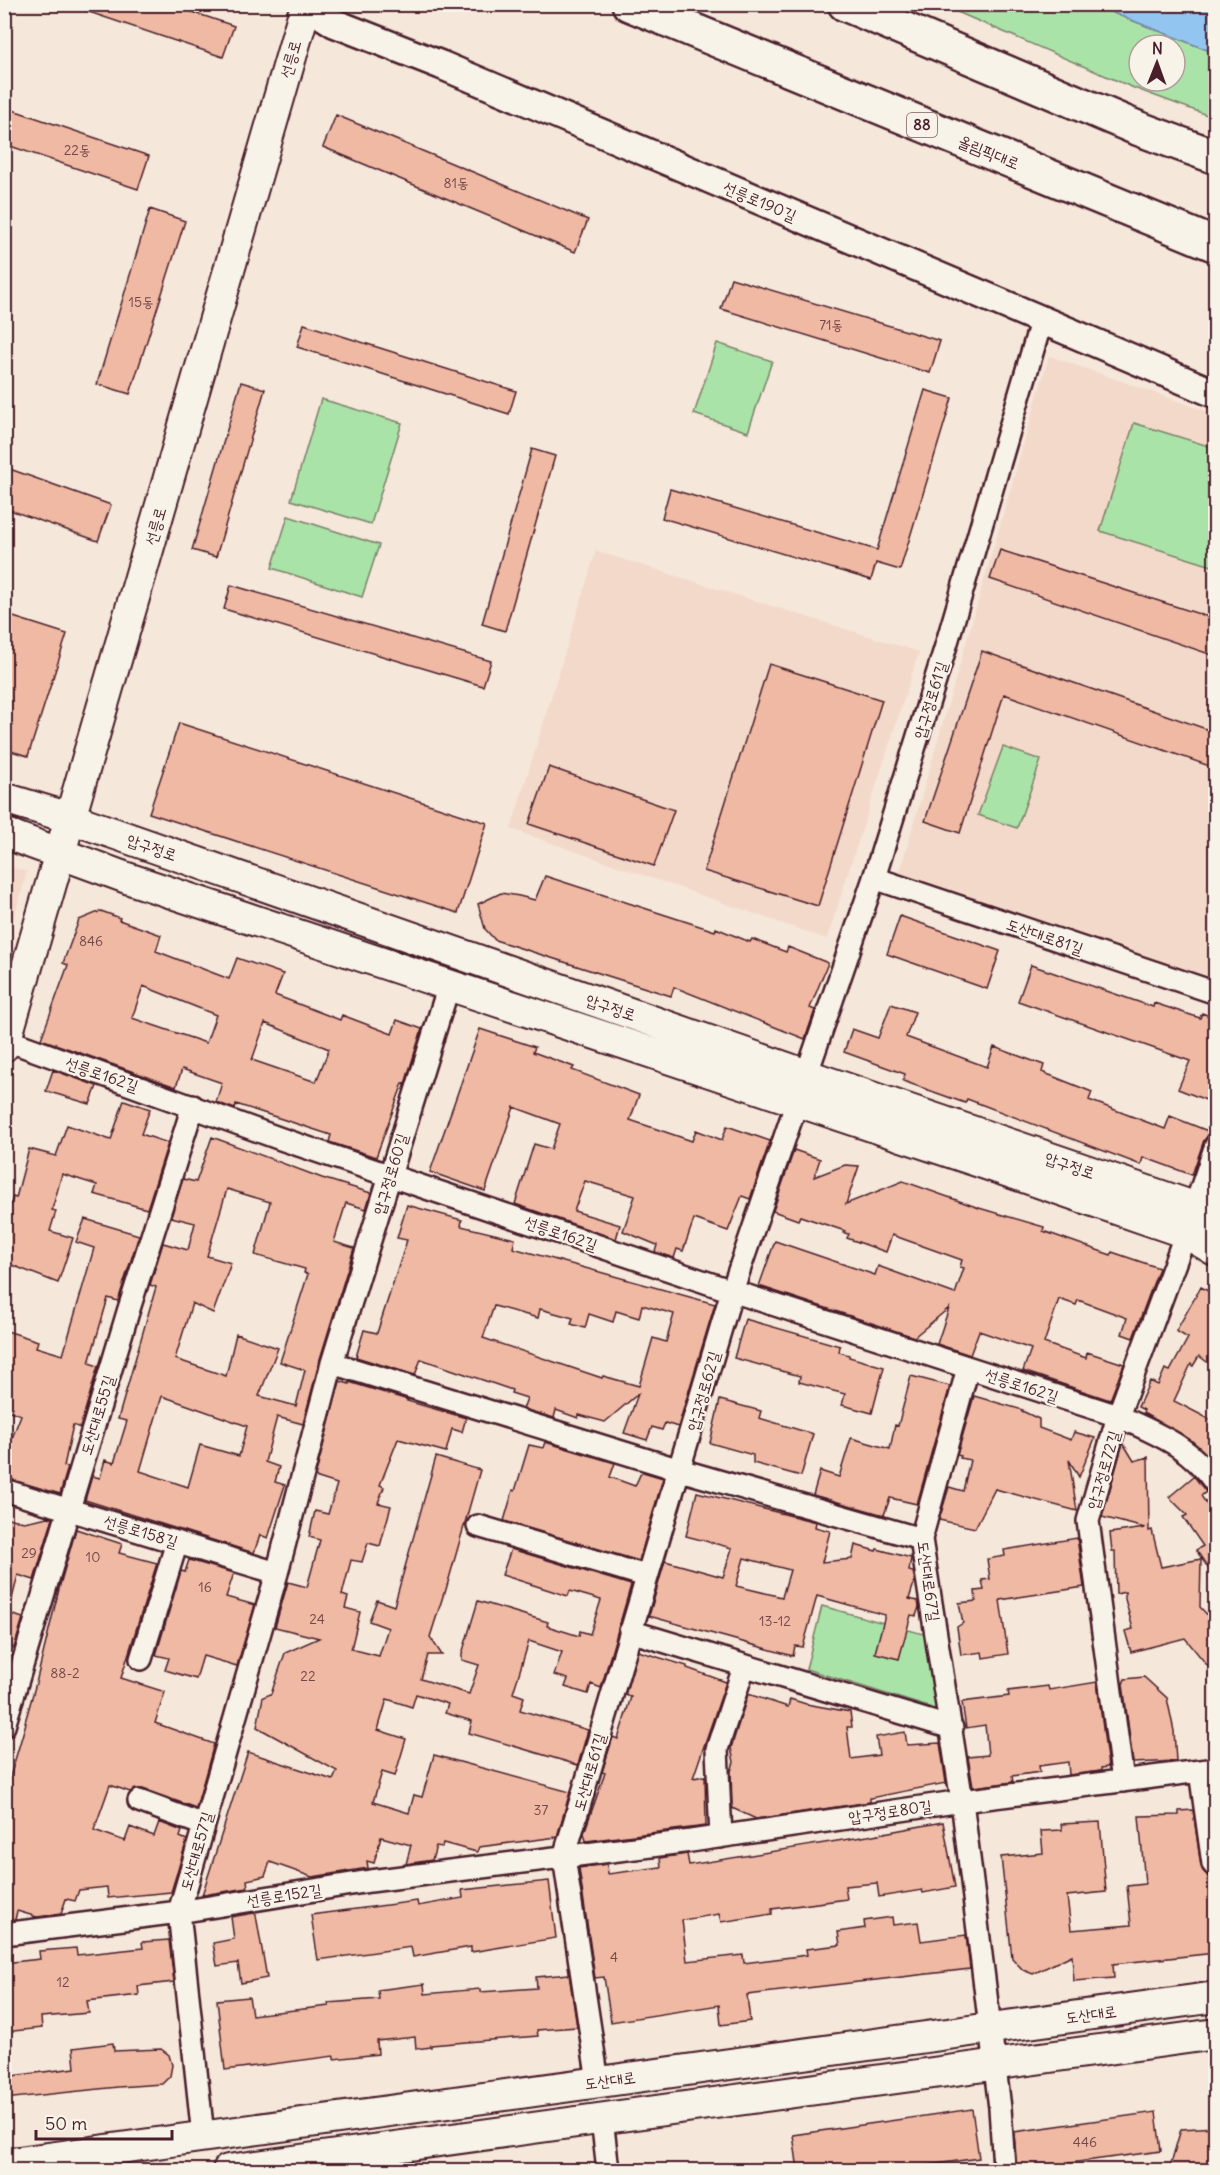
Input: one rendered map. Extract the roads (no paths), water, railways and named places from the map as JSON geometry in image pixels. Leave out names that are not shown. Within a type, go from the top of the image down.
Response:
[{"type":"highway","name":"올림픽대로","points":[[629,4],[1215,245]]},
{"type":"highway","points":[[845,4],[1137,128],[1215,157]]},
{"type":"main road","name":"선릉로","points":[[5,1043],[305,5]]},
{"type":"main road","name":"압구정로","points":[[4,798],[70,818],[802,1088],[1198,1220],[1215,1251]]},
{"type":"main road","name":"압구정로","points":[[4,833],[127,878],[449,985],[802,1088]]},
{"type":"main road","name":"도산대로","points":[[4,2164],[1215,1996]]},
{"type":"main road","points":[[228,2170],[1215,2034]]},
{"type":"street","name":"선릉로190길","points":[[305,5],[333,23],[441,65],[1041,322],[1215,394]]},
{"type":"street","name":"압구정로61길","points":[[802,1088],[874,878],[945,649],[1041,322]]},
{"type":"street","name":"도산대로81길","points":[[874,878],[1215,993]]},
{"type":"street","name":"압구정로60길","points":[[277,1573],[332,1363],[449,985]]},
{"type":"street","name":"선릉로162길","points":[[5,1043],[732,1292],[1118,1416],[1167,1438],[1190,1453],[1215,1484]]},
{"type":"street","name":"압구정로62길","points":[[680,1470],[732,1292],[802,1088]]},
{"type":"street","name":"도산대로55길","points":[[4,1726],[193,1106]]},
{"type":"street","name":"압구정로72길","points":[[1123,1781],[1088,1521],[1118,1416],[1198,1220],[1215,1144]]},
{"type":"street","points":[[332,1363],[680,1470],[921,1539]]},
{"type":"street","name":"도산대로67길","points":[[968,1368],[921,1539],[962,1801],[1000,2108],[1005,2170]]},
{"type":"street","name":"도산대로61길","points":[[598,2082],[564,1857],[646,1576],[680,1470]]},
{"type":"street","name":"선릉로158길","points":[[4,1490],[277,1573]]},
{"type":"street","points":[[478,1526],[646,1576]]},
{"type":"street","points":[[141,1659],[177,1542]]},
{"type":"street","name":"도산대로57길","points":[[203,2136],[179,1912],[277,1573]]},
{"type":"street","points":[[630,1631],[952,1728]]},
{"type":"street","points":[[721,1837],[717,1749],[744,1667]]},
{"type":"street","points":[[1208,1770],[1213,1864]]},
{"type":"street","name":"압구정로80길","points":[[564,1857],[721,1837],[962,1801],[1208,1770]]},
{"type":"street","points":[[139,1801],[204,1825]]},
{"type":"street","name":"선릉로152길","points":[[4,1934],[179,1912],[370,1881],[564,1857]]},
{"type":"street","points":[[602,2119],[608,2170]]},
{"type":"water","points":[[1093,5],[1215,5],[1215,53],[1187,42],[1187,33],[1164,33]]}]
